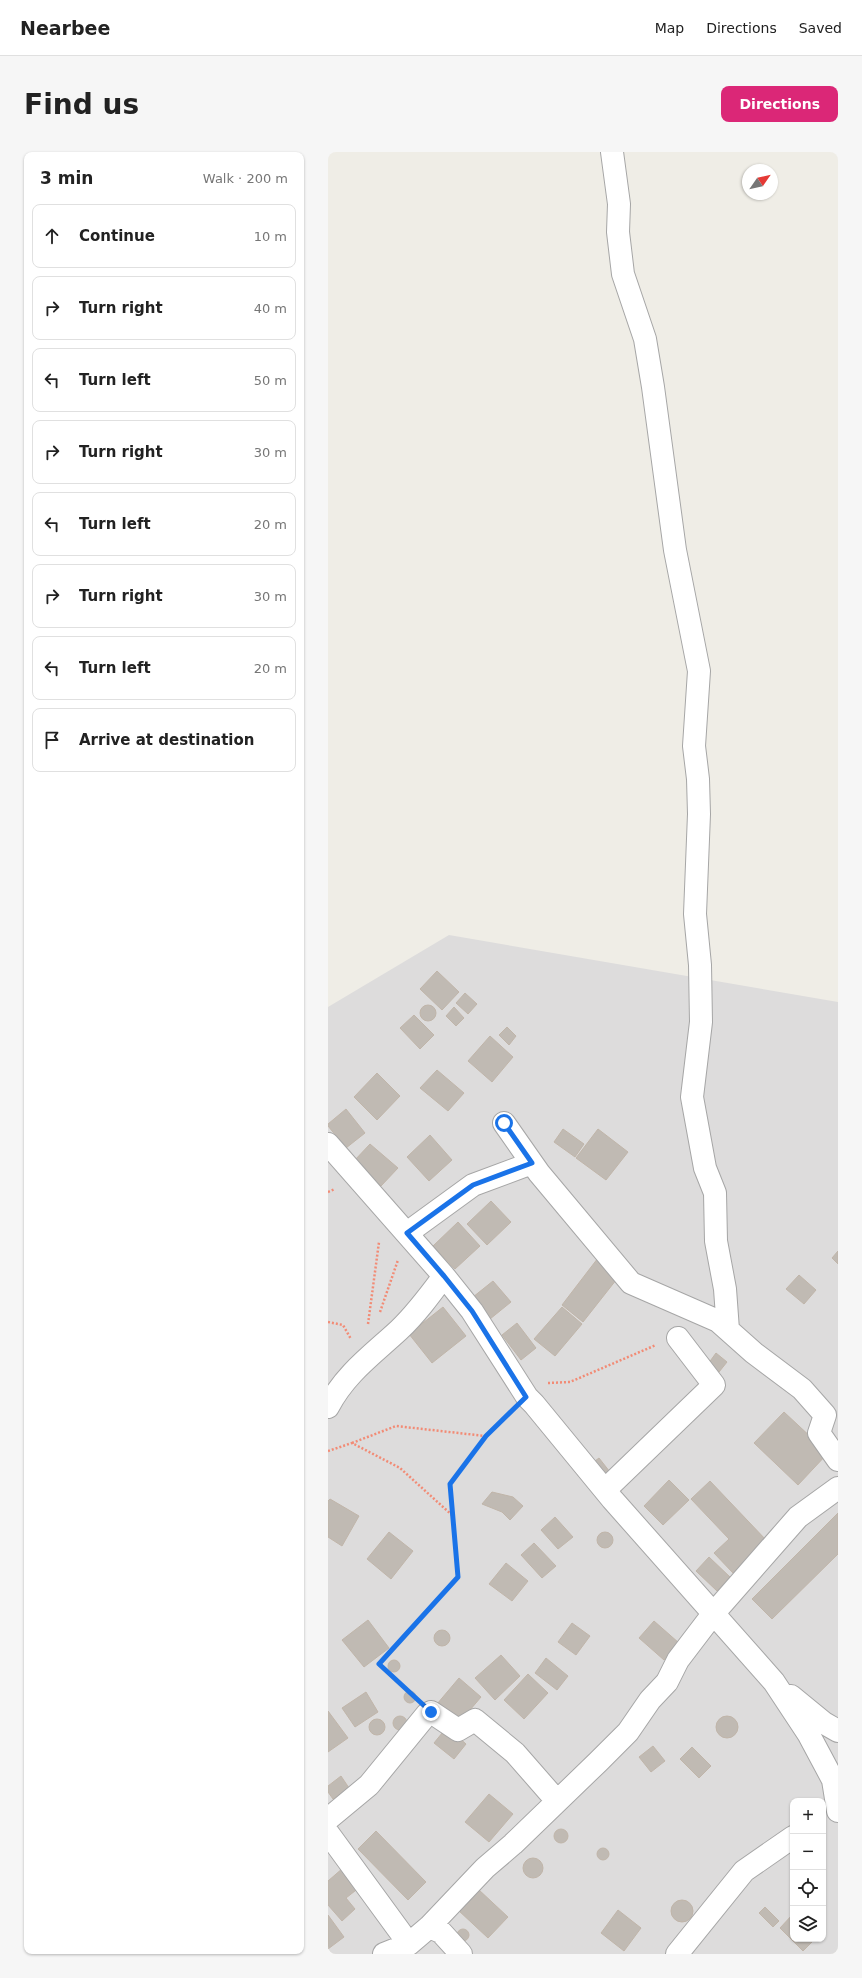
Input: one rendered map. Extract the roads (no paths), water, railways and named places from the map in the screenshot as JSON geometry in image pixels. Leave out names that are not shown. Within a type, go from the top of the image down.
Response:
[{"type":"street","points":[[612,152],[619,204],[618,232],[623,274],[645,339],[675,550],[699,671],[694,746],[698,779],[699,814],[695,914],[700,964],[701,1022],[692,1097],[705,1168],[715,1193],[716,1241],[725,1289],[728,1330]]},
{"type":"street","points":[[504,1123],[532,1163],[631,1283],[718,1321],[754,1353],[802,1389],[825,1415],[820,1433],[838,1460]]},
{"type":"street","points":[[328,1144],[407,1233],[472,1311],[522,1390],[605,1490],[774,1682],[809,1735],[833,1780],[833,1812]]},
{"type":"street","points":[[407,1233],[473,1185],[532,1163]]},
{"type":"street","points":[[328,1407],[334,1394],[364,1360],[399,1330],[420,1308],[444,1276]]},
{"type":"street","points":[[605,1490],[714,1385],[678,1338]]},
{"type":"street","points":[[384,1954],[409,1944],[429,1927],[485,1868],[513,1844],[628,1732],[650,1700],[667,1682],[678,1660],[713,1614],[798,1517],[838,1488]]},
{"type":"street","points":[[774,1682],[824,1723],[838,1731]]},
{"type":"street","points":[[328,1818],[369,1785],[427,1714],[431,1712],[458,1730],[474,1720],[515,1753],[557,1801]]},
{"type":"street","points":[[328,1834],[409,1944]]},
{"type":"street","points":[[677,1954],[744,1871],[790,1839]]},
{"type":"street","points":[[429,1927],[441,1932],[461,1954]]}]
